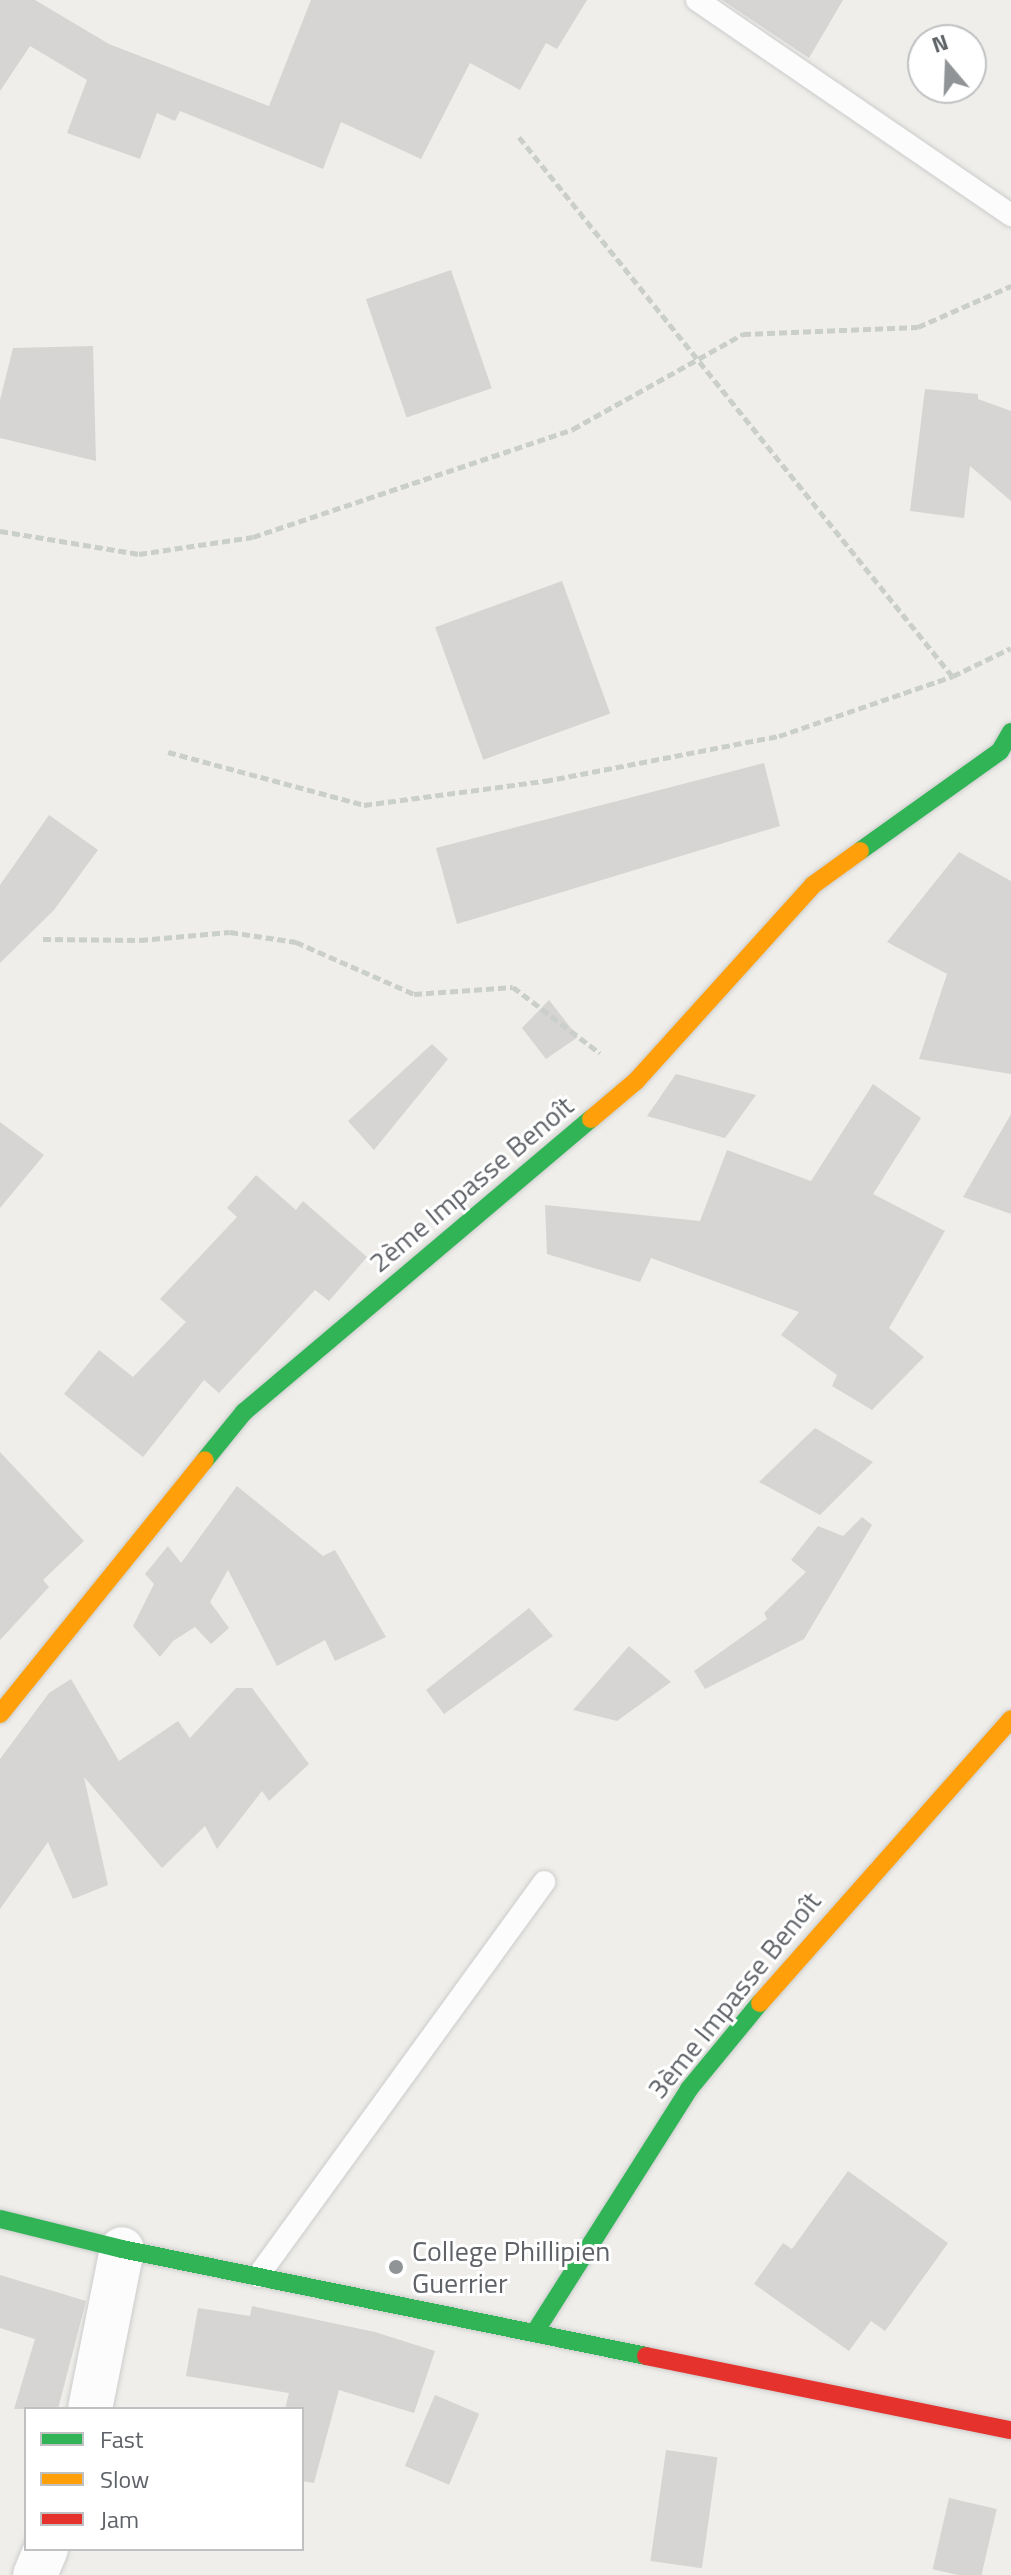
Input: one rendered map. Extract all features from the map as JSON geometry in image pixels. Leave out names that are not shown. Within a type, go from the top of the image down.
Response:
[{"type":"street","name":"2ème Impasse Benoît","points":[[0,1714],[244,1412],[636,1081],[813,885],[1000,751],[1011,732]]},
{"type":"street","name":"3ème Impasse Benoît","points":[[535,2332],[689,2089],[828,1921],[1011,1719]]},
{"type":"street","points":[[0,2219],[122,2249],[1011,2430]]},
{"type":"street","points":[[90,2407],[122,2249]]},
{"type":"street","points":[[35,2575],[45,2551]]},
{"type":"lane","points":[[697,0],[1011,215]]},
{"type":"lane","points":[[258,2276],[544,1882]]},
{"type":"path","points":[[519,137],[953,676]]},
{"type":"path","points":[[0,531],[139,554],[253,537],[573,429],[743,334],[918,327],[1011,286]]},
{"type":"path","points":[[168,752],[364,805],[545,781],[779,736],[953,676],[1011,648]]},
{"type":"path","points":[[43,939],[140,940],[230,932],[296,942],[414,994],[513,987],[636,1081]]},
{"type":"building","points":[[0,0],[35,0],[109,44],[269,106],[311,0],[587,0],[557,49],[546,43],[520,90],[470,63],[421,159],[341,122],[323,169],[180,111],[175,121],[157,113],[140,159],[67,133],[87,80],[30,46],[0,91]]},
{"type":"building","points":[[722,0],[843,0],[809,58]]},
{"type":"building","points":[[451,270],[492,388],[407,417],[366,299]]},
{"type":"building","points":[[93,346],[96,461],[0,438],[0,400],[13,348]]},
{"type":"building","points":[[925,389],[978,394],[978,399],[1011,411],[1011,501],[970,466],[964,518],[910,511]]},
{"type":"building","points":[[562,581],[610,713],[483,760],[435,627]]},
{"type":"building","points":[[764,763],[780,826],[457,924],[436,848]]},
{"type":"building","points":[[49,815],[98,850],[54,910],[0,963],[0,885]]},
{"type":"building","points":[[959,852],[1011,881],[1011,1074],[919,1059],[947,974],[887,942]]},
{"type":"building","points":[[549,1000],[578,1037],[546,1059],[522,1028]]},
{"type":"building","points":[[432,1044],[448,1059],[374,1150],[348,1121]]},
{"type":"building","points":[[676,1074],[756,1095],[725,1138],[647,1116]]},
{"type":"building","points":[[873,1084],[921,1118],[873,1194],[945,1231],[889,1328],[924,1357],[872,1410],[832,1386],[837,1375],[781,1335],[799,1312],[651,1258],[640,1282],[547,1254],[545,1205],[700,1221],[727,1150],[811,1181]]},
{"type":"building","points":[[1011,1114],[1011,1214],[963,1197]]},
{"type":"building","points":[[0,1122],[44,1155],[0,1208]]},
{"type":"building","points":[[256,1175],[296,1210],[303,1201],[367,1257],[329,1301],[315,1290],[219,1393],[204,1380],[143,1457],[64,1394],[99,1350],[133,1377],[186,1322],[160,1299],[237,1217],[227,1208]]},
{"type":"building","points":[[815,1428],[873,1462],[820,1515],[759,1482]]},
{"type":"building","points":[[0,1452],[84,1541],[43,1580],[49,1587],[0,1640]]},
{"type":"building","points":[[237,1486],[323,1556],[335,1550],[386,1637],[335,1661],[325,1640],[277,1666],[228,1570],[210,1602],[229,1628],[211,1644],[195,1627],[173,1641],[160,1657],[133,1626],[154,1584],[145,1574],[168,1546],[181,1563]]},
{"type":"building","points":[[862,1517],[872,1525],[804,1639],[705,1689],[694,1671],[767,1619],[764,1613],[806,1572],[791,1560],[818,1526],[843,1536]]},
{"type":"building","points":[[529,1608],[553,1636],[444,1714],[426,1690]]},
{"type":"building","points":[[629,1646],[671,1682],[617,1721],[573,1710]]},
{"type":"building","points":[[71,1679],[119,1761],[178,1721],[190,1738],[236,1688],[252,1688],[309,1764],[269,1801],[262,1791],[217,1849],[205,1826],[162,1868],[84,1777],[108,1885],[73,1899],[48,1842],[0,1909],[0,1759],[49,1693]]},
{"type":"building","points":[[848,2171],[948,2243],[885,2331],[871,2321],[849,2351],[754,2284],[783,2243],[792,2249]]},
{"type":"building","points":[[0,2275],[86,2301],[59,2407],[14,2409],[35,2339],[0,2328]]},
{"type":"building","points":[[252,2306],[375,2332],[435,2351],[414,2413],[339,2390],[314,2483],[304,2481],[304,2407],[286,2407],[289,2393],[186,2376],[198,2308],[250,2316]]},
{"type":"building","points":[[435,2395],[479,2414],[449,2485],[405,2466]]},
{"type":"building","points":[[666,2450],[717,2457],[702,2568],[650,2561]]},
{"type":"building","points":[[949,2498],[997,2509],[982,2575],[958,2575],[933,2569]]},
{"type":"traffic: fast","points":[[860,851],[1000,751],[1011,732]]},
{"type":"traffic: fast","points":[[205,1460],[244,1412],[591,1119]]},
{"type":"traffic: fast","points":[[535,2332],[689,2089],[760,2003]]},
{"type":"traffic: fast","points":[[0,2219],[122,2249],[646,2356]]},
{"type":"traffic: slow","points":[[591,1119],[636,1081],[813,885],[860,851]]},
{"type":"traffic: slow","points":[[0,1714],[205,1460]]},
{"type":"traffic: slow","points":[[760,2003],[1011,1719]]},
{"type":"traffic: jam","points":[[646,2356],[1011,2430]]},
{"type":"place","name":"College Phillipien Guerrier","points":[[396,2267]]}]
